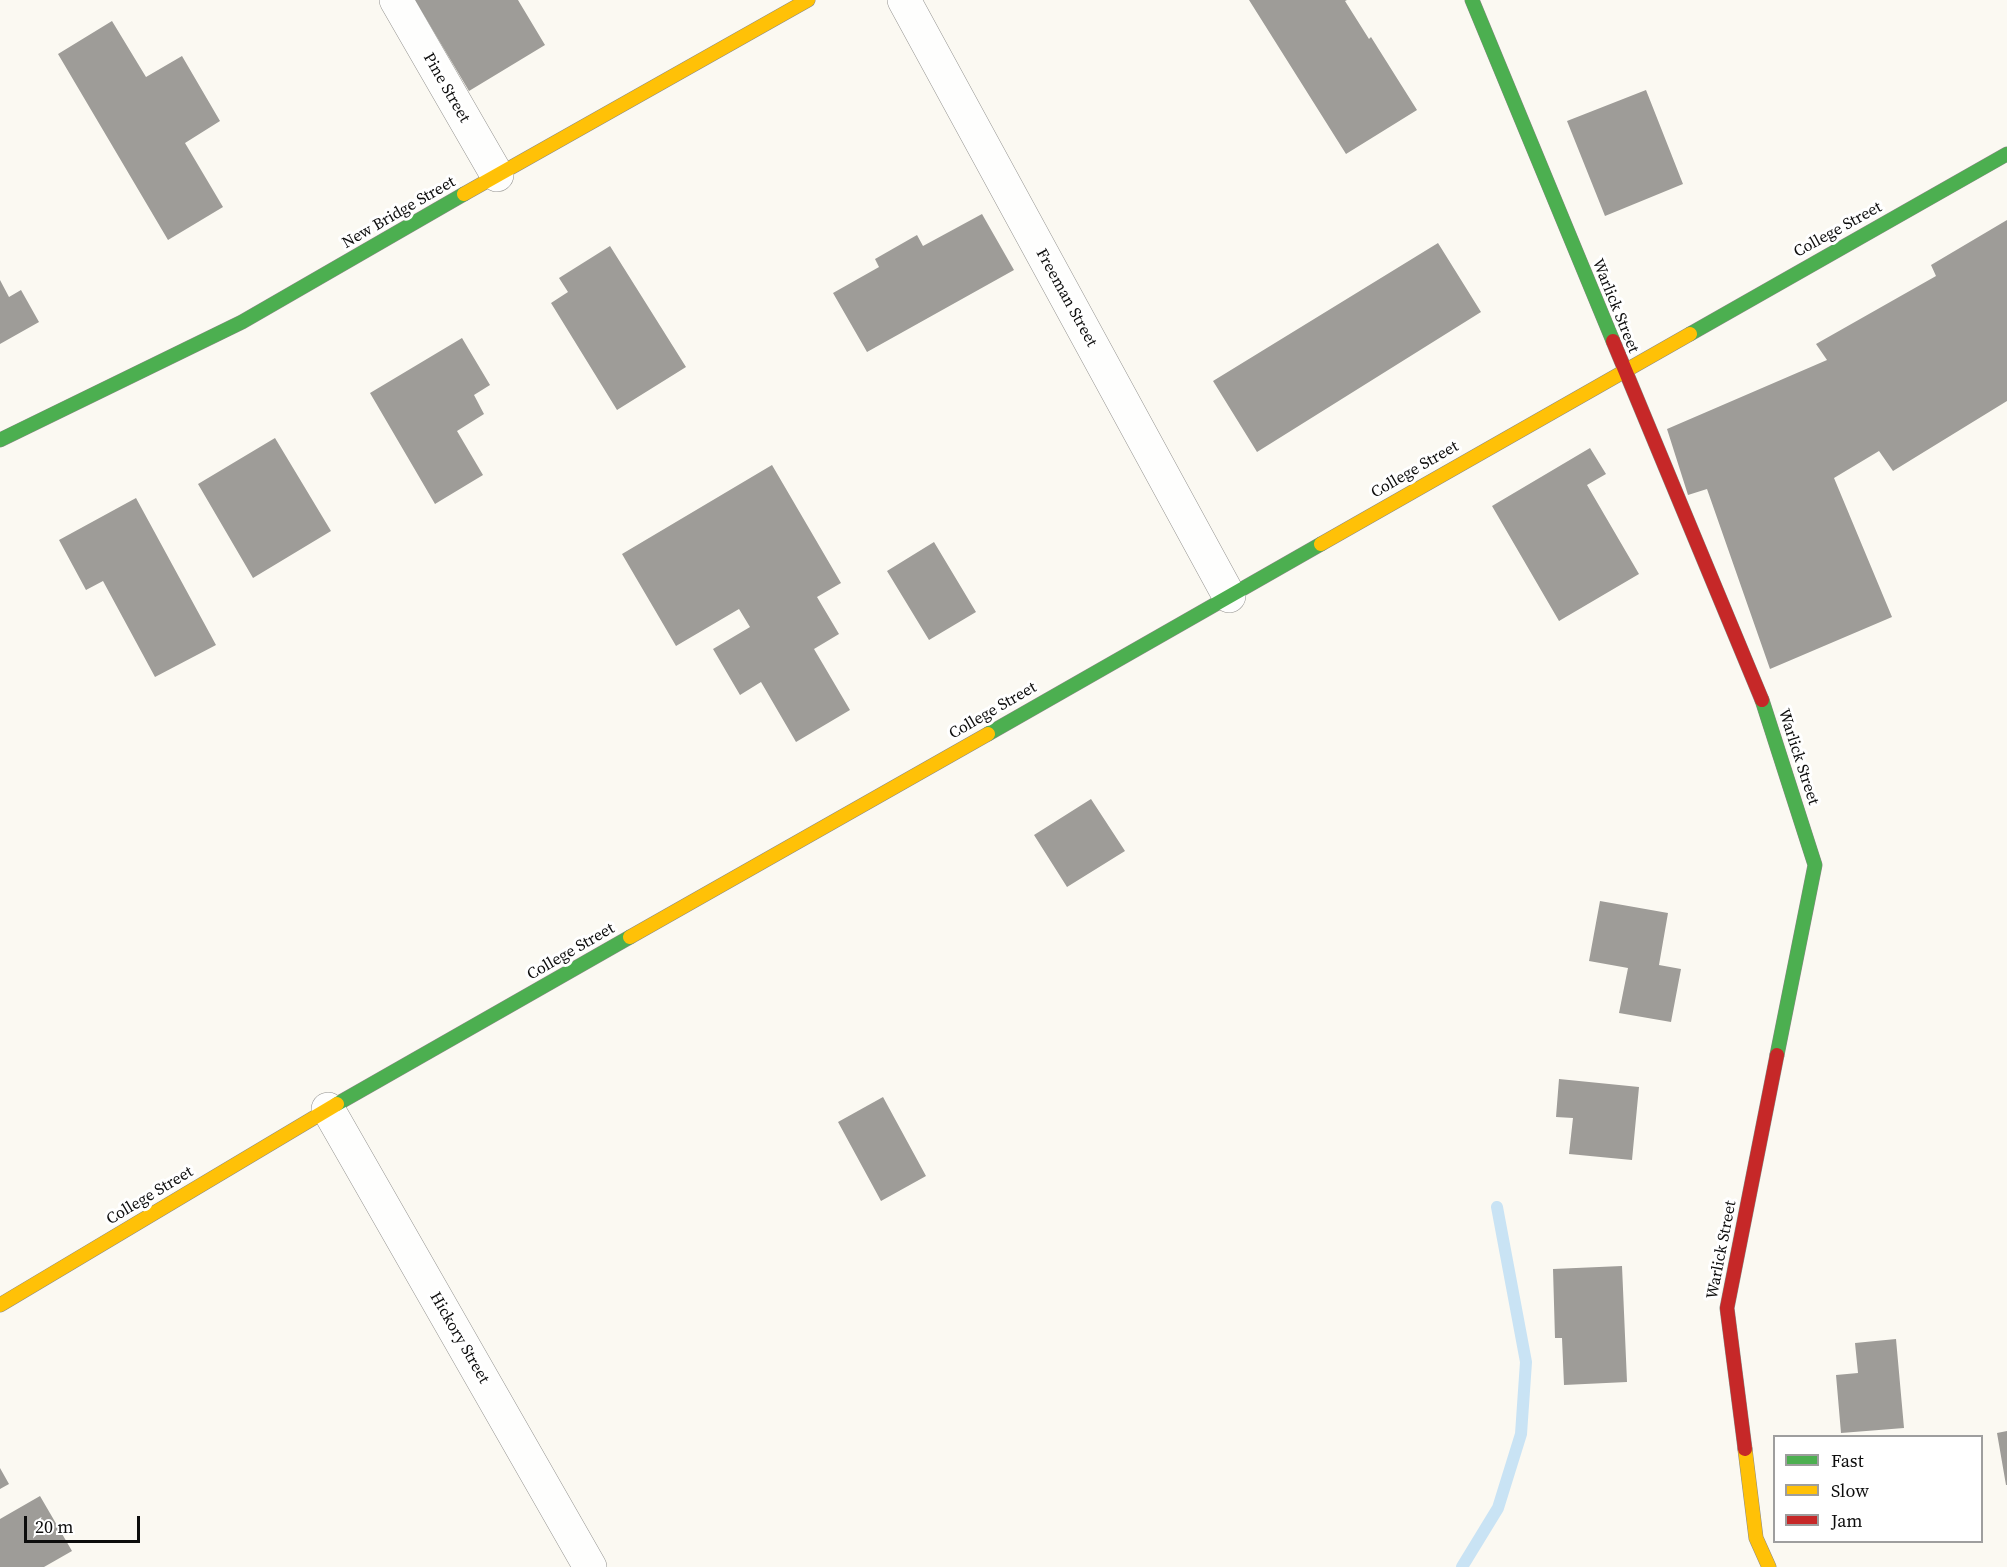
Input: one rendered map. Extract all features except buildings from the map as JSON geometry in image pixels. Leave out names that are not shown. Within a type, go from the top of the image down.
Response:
[{"type":"street","name":"Pine Street","points":[[396,0],[497,175]]},
{"type":"street","name":"New Bridge Street","points":[[0,440],[242,322],[808,0]]},
{"type":"street","name":"Freeman Street","points":[[904,0],[1229,596]]},
{"type":"street","name":"Warlick Street","points":[[1472,0],[1768,714],[1815,865],[1727,1308],[1756,1538],[1769,1567]]},
{"type":"street","name":"College Street","points":[[0,1305],[328,1109],[2007,154]]},
{"type":"street","name":"Hickory Street","points":[[328,1109],[590,1567]]},
{"type":"waterway","points":[[1462,1567],[1498,1508],[1521,1434],[1526,1362],[1497,1207]]},
{"type":"traffic: fast","points":[[1472,0],[1613,341]]},
{"type":"traffic: fast","points":[[1690,334],[2007,154]]},
{"type":"traffic: fast","points":[[0,440],[242,322],[464,194]]},
{"type":"traffic: fast","points":[[988,734],[1321,544]]},
{"type":"traffic: fast","points":[[1762,700],[1815,865],[1777,1055]]},
{"type":"traffic: fast","points":[[337,1104],[630,937]]},
{"type":"traffic: slow","points":[[464,194],[808,0]]},
{"type":"traffic: slow","points":[[1321,544],[1690,334]]},
{"type":"traffic: slow","points":[[630,937],[988,734]]},
{"type":"traffic: slow","points":[[0,1305],[337,1104]]},
{"type":"traffic: slow","points":[[1745,1449],[1756,1538],[1769,1567]]},
{"type":"traffic: jam","points":[[1613,341],[1762,700]]},
{"type":"traffic: jam","points":[[1745,1449],[1727,1308],[1777,1055]]}]
